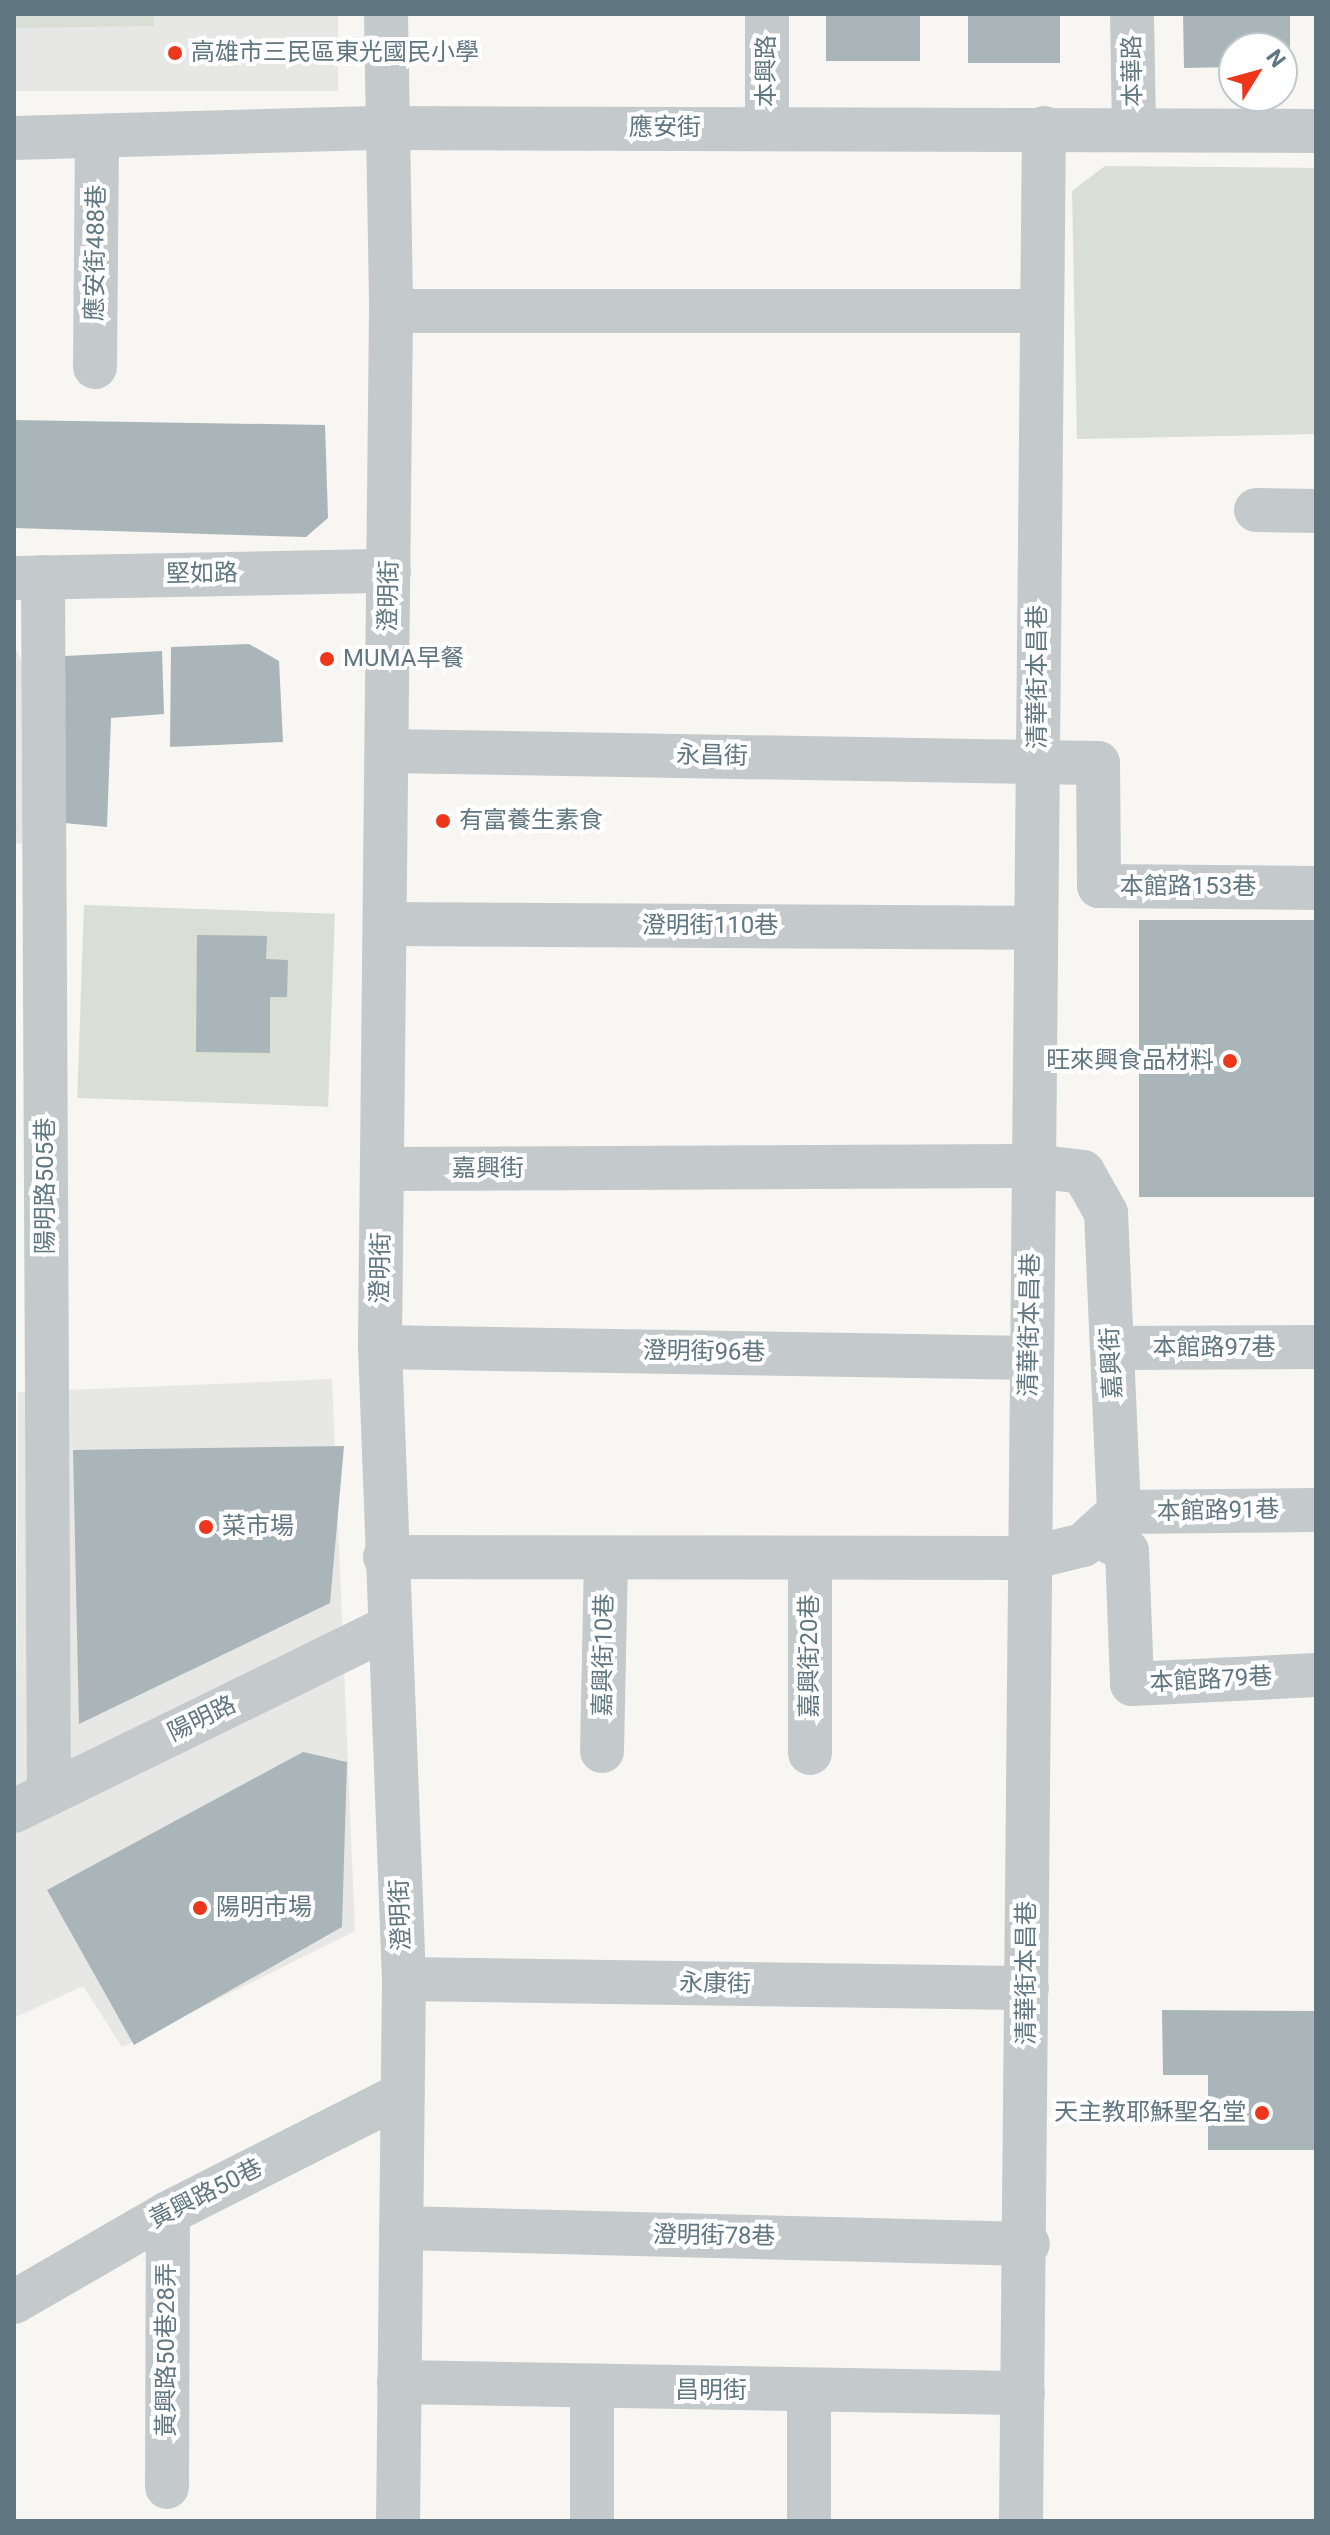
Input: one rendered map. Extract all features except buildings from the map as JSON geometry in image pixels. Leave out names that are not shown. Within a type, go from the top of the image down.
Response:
[{"type":"street","name":"澄明街","points":[[386,14],[383,128],[391,311],[380,1347],[385,1557],[404,1979],[398,2521]]},
{"type":"street","name":"本興路","points":[[767,14],[767,128]]},
{"type":"street","name":"本華路","points":[[1132,14],[1134,128]]},
{"type":"street","name":"應安街","points":[[14,138],[97,139],[383,128],[1134,128],[1316,131]]},
{"type":"street","name":"清華街本昌巷","points":[[1021,2521],[1028,2244],[1030,1558],[1027,1358],[1033,1166],[1044,128]]},
{"type":"street","name":"應安街488巷","points":[[95,367],[97,139]]},
{"type":"street","points":[[391,311],[1041,311]]},
{"type":"street","points":[[1256,510],[1316,511]]},
{"type":"street","name":"堅如路","points":[[29,578],[389,571]]},
{"type":"street","name":"陽明路505巷","points":[[29,578],[31,1803]]},
{"type":"street","name":"永昌街","points":[[387,751],[1037,761]]},
{"type":"street","name":"本館路153巷","points":[[1037,761],[1098,763],[1099,886],[1316,888]]},
{"type":"street","name":"澄明街110巷","points":[[385,924],[1035,928]]},
{"type":"street","name":"嘉興街","points":[[382,1169],[1033,1166],[1083,1172],[1106,1213],[1112,1348],[1107,1523]]},
{"type":"street","name":"澄明街96巷","points":[[380,1347],[1027,1358]]},
{"type":"street","name":"本館路97巷","points":[[1112,1348],[1316,1347]]},
{"type":"street","name":"本館路91巷","points":[[1107,1523],[1316,1510]]},
{"type":"street","points":[[385,1557],[1030,1558],[1083,1545],[1107,1523]]},
{"type":"street","name":"本館路79巷","points":[[1107,1523],[1127,1551],[1132,1684],[1316,1675]]},
{"type":"street","name":"嘉興街10巷","points":[[602,1751],[606,1559]]},
{"type":"street","name":"嘉興街20巷","points":[[810,1559],[810,1753]]},
{"type":"street","name":"陽明路","points":[[31,1803],[389,1627]]},
{"type":"street","name":"永康街","points":[[404,1979],[1027,1988]]},
{"type":"street","name":"黃興路50巷","points":[[14,2302],[168,2213],[403,2094]]},
{"type":"street","name":"黃興路50巷28弄","points":[[167,2487],[168,2213]]},
{"type":"street","name":"澄明街78巷","points":[[401,2228],[1028,2244]]},
{"type":"street","name":"昌明街","points":[[399,2382],[592,2390],[1023,2393]]},
{"type":"street","points":[[592,2390],[592,2521]]},
{"type":"street","points":[[809,2392],[809,2521]]},
{"type":"shaded area","name":"高雄市三民區東光國民小學","points":[[14,14],[338,14],[338,91],[14,91]]},
{"type":"shaded area","points":[[14,14],[154,14],[154,26],[14,28]]},
{"type":"shaded area","points":[[1105,166],[1316,168],[1316,434],[1077,439],[1072,191]]},
{"type":"shaded area","points":[[14,644],[26,671],[22,844],[14,843]]},
{"type":"shaded area","points":[[84,905],[335,914],[328,1107],[77,1098]]},
{"type":"shaded area","points":[[332,1379],[355,1931],[122,2047],[83,1986],[14,2018],[18,1392]]},
{"type":"place","name":"高雄市三民區東光國民小學","points":[[175,53]]},
{"type":"place","name":"MUMA早餐","points":[[327,659]]},
{"type":"place","name":"有富養生素食","points":[[443,821]]},
{"type":"place","name":"旺來興食品材料","points":[[1230,1061]]},
{"type":"place","name":"菜市場","points":[[206,1527]]},
{"type":"place","name":"陽明市場","points":[[200,1908]]},
{"type":"place","name":"天主教耶穌聖名堂","points":[[1262,2113]]}]
